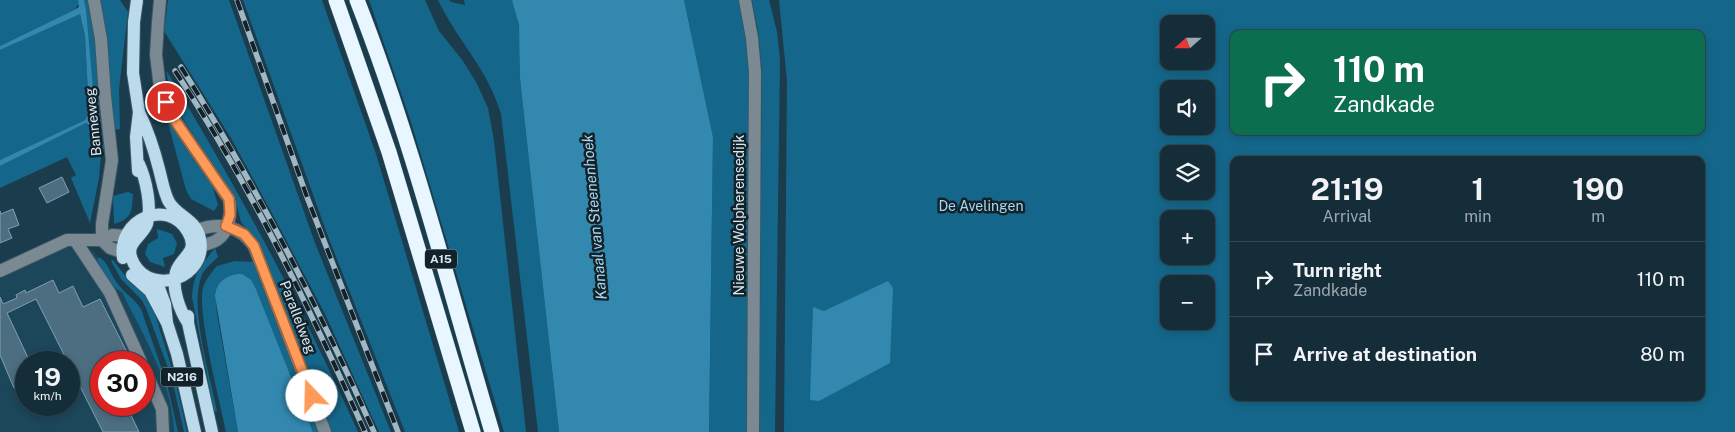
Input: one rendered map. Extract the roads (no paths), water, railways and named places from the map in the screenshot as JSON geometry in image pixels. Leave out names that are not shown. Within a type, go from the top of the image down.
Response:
[{"type":"highway","name":"A15","points":[[336,0],[386,142],[473,432]]},
{"type":"highway","name":"A15","points":[[357,0],[397,114],[492,432]]},
{"type":"main road","points":[[127,253],[146,224],[137,176],[139,164],[136,137],[139,112],[133,73],[134,22],[137,0]]},
{"type":"main road","points":[[139,112],[149,131],[168,201],[188,218],[192,231],[201,246],[197,261],[179,278],[152,283]]},
{"type":"main road","points":[[127,253],[124,236],[144,217],[167,216],[192,231]]},
{"type":"main road","points":[[179,278],[177,269],[190,253],[192,231]]},
{"type":"main road","name":"N216","points":[[127,253],[128,270],[152,283],[177,354],[195,432]]},
{"type":"main road","name":"N216","points":[[179,278],[189,313],[188,324],[212,432]]},
{"type":"street","name":"Banneweg","points":[[94,0],[101,39],[104,96],[112,160],[102,224],[102,240]]},
{"type":"street","points":[[160,0],[156,55],[160,88],[172,116],[229,199],[230,215],[226,226],[217,240],[201,246]]},
{"type":"street","name":"Nieuwe Wolpherensedijk","points":[[745,0],[752,38],[755,72],[753,432]]},
{"type":"street","points":[[192,231],[215,224],[226,226]]},
{"type":"street","name":"Parallelweg","points":[[226,226],[244,234],[254,246],[326,432]]},
{"type":"street","points":[[0,271],[60,243],[75,240],[102,240],[112,235],[124,236]]},
{"type":"street","points":[[75,240],[110,294],[136,351]]},
{"type":"street","points":[[102,240],[110,248],[127,253]]},
{"type":"street","points":[[155,393],[162,409],[163,432]]},
{"type":"water","points":[[78,0],[84,0],[86,10],[98,145],[94,145],[91,126],[86,123],[0,166],[0,160],[85,120],[89,114],[85,36],[80,14],[0,50],[0,46],[79,7]]},
{"type":"water","name":"Kanaal van Steenenhoek","points":[[512,0],[684,0],[713,137],[709,432],[559,432],[520,79],[519,25]]},
{"type":"water","points":[[242,274],[251,280],[256,289],[313,432],[238,432],[215,296],[218,286],[224,279],[232,275]]},
{"type":"water","points":[[888,281],[893,288],[890,363],[819,401],[810,400],[813,307],[824,311]]},
{"type":"railway","points":[[237,0],[307,197],[398,432]]},
{"type":"railway","points":[[181,67],[260,200],[331,338],[374,432]]},
{"type":"railway","points":[[175,71],[254,202],[323,340],[365,432]]},
{"type":"park label","name":"De Avelingen","points":[[981,206]]}]
